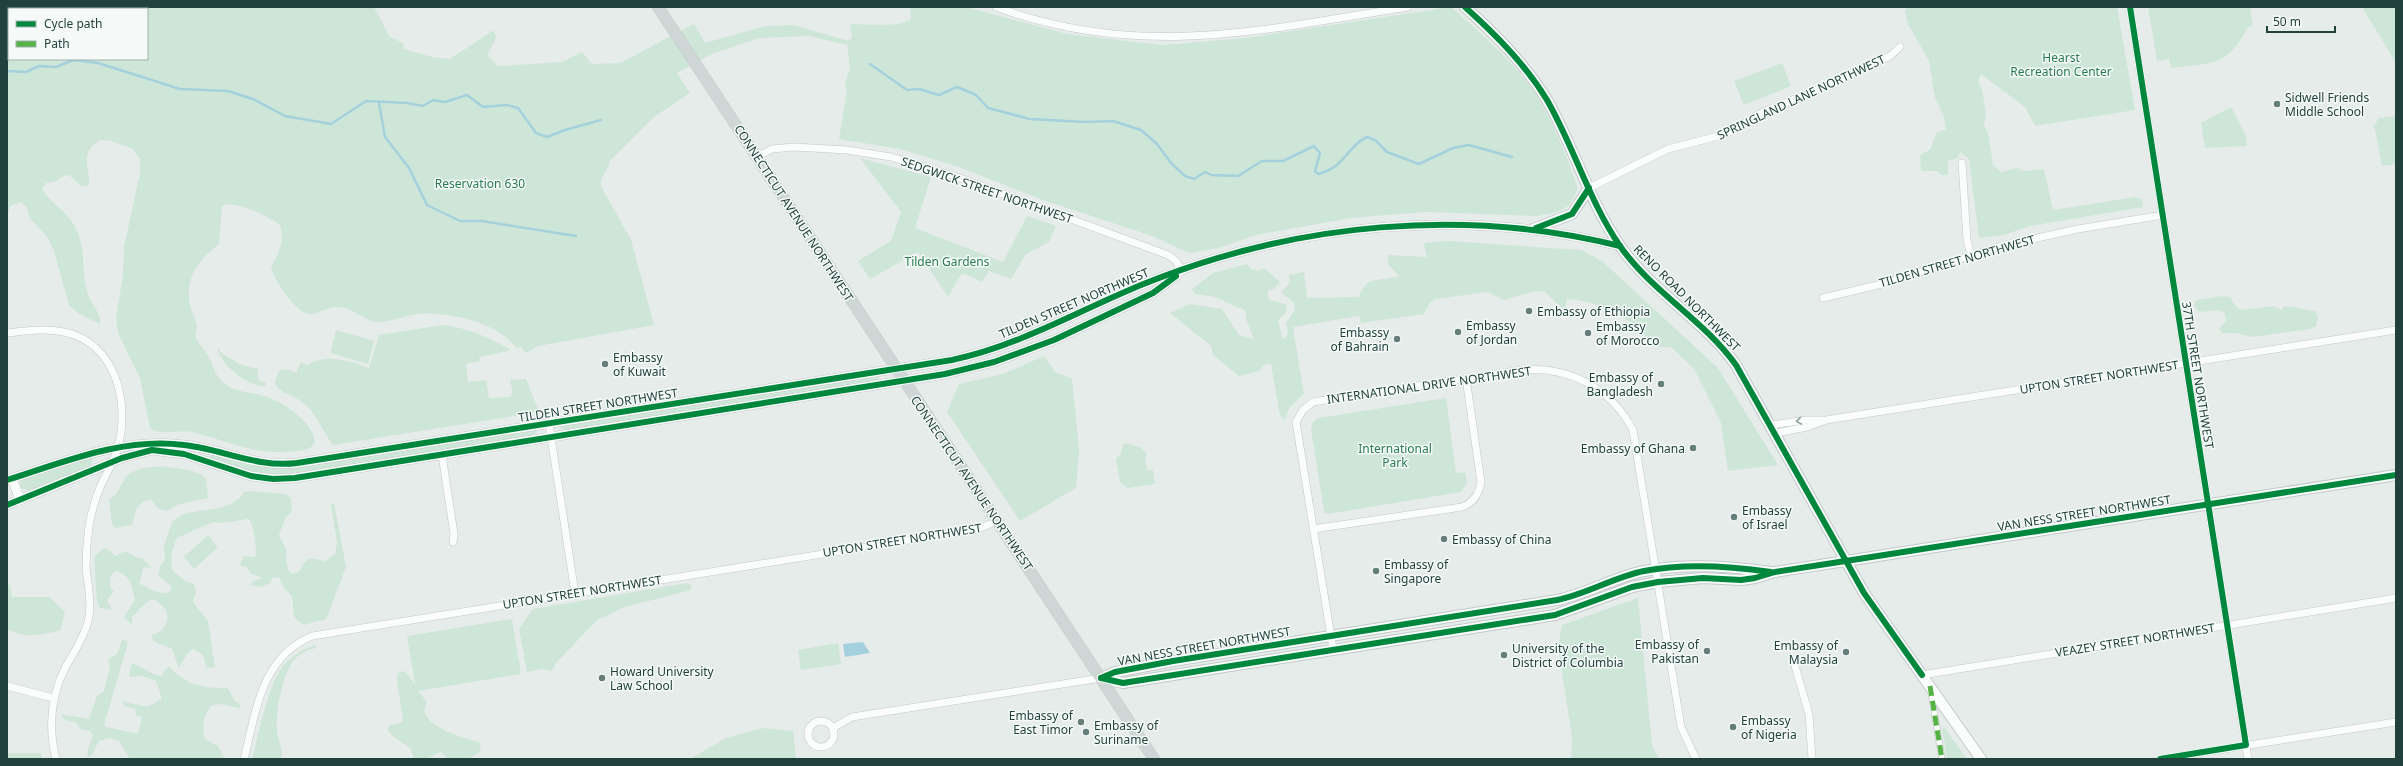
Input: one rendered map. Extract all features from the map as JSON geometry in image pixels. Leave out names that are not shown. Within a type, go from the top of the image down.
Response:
[{"type":"main road","name":"CONNECTICUT AVENUE NORTHWEST","points":[[658,7],[1154,759]]},
{"type":"main road","name":"RENO ROAD NORTHWEST","points":[[1465,7],[1507,47],[1548,102],[1589,188],[1620,246],[1648,278],[1728,354],[1742,374],[1871,603],[1981,759]]},
{"type":"main road","points":[[1533,229],[1572,214],[1589,188]]},
{"type":"main road","name":"VAN NESS STREET NORTHWEST","points":[[1101,678],[1123,683],[1332,649],[1555,616],[1632,587],[1658,582],[1703,578],[1741,580],[1775,572],[2396,475]]},
{"type":"main road","name":"VAN NESS STREET NORTHWEST","points":[[1101,678],[1115,672],[1557,600],[1588,592],[1634,574],[1656,570],[1705,567],[1775,572]]},
{"type":"street","points":[[996,7],[1040,22],[1077,30],[1169,38],[1251,32],[1408,7]]},
{"type":"street","name":"37TH STREET NORTHWEST","points":[[2130,7],[2248,759]]},
{"type":"street","name":"SPRINGLAND LANE NORTHWEST","points":[[1589,188],[1668,149],[1726,134],[1763,112],[1817,90],[1890,56],[1900,46]]},
{"type":"street","name":"SEDGWICK STREET NORTHWEST","points":[[757,157],[772,149],[799,147],[861,152],[905,161],[960,178],[1168,255],[1176,260],[1182,271]]},
{"type":"street","points":[[1962,163],[1967,240],[1971,255]]},
{"type":"street","name":"TILDEN STREET NORTHWEST","points":[[1823,298],[1882,284],[1971,255],[2070,231],[2163,215]]},
{"type":"street","name":"TILDEN STREET NORTHWEST","points":[[10,479],[118,447],[146,443],[164,443],[209,449],[256,462],[289,464],[965,357],[1031,336],[1128,290],[1182,271],[1256,248],[1355,230],[1431,225],[1533,229],[1570,234],[1620,246]]},
{"type":"street","name":"TILDEN STREET NORTHWEST","points":[[7,505],[134,453],[159,450],[176,452],[205,460],[237,473],[274,479],[310,476],[904,382],[970,369],[1036,348],[1153,293],[1182,271]]},
{"type":"street","points":[[7,333],[47,330],[64,332],[78,337],[94,348],[106,360],[120,386],[122,414],[118,447],[97,497],[88,531],[86,563],[89,610],[87,626],[53,698],[50,721],[56,759]]},
{"type":"street","name":"UPTON STREET NORTHWEST","points":[[1774,429],[1807,420],[1826,420],[2396,330]]},
{"type":"street","points":[[1031,336],[1036,348]]},
{"type":"street","name":"INTERNATIONAL DRIVE NORTHWEST","points":[[1332,649],[1296,422],[1306,407],[1313,402],[1522,370],[1549,370],[1583,380],[1613,402],[1626,418],[1635,437],[1681,727],[1696,759]]},
{"type":"street","points":[[1314,529],[1462,506],[1472,500],[1480,489],[1480,482],[1466,378]]},
{"type":"street","points":[[549,424],[574,593]]},
{"type":"street","points":[[205,460],[209,449]]},
{"type":"street","points":[[442,455],[454,534],[453,542]]},
{"type":"street","points":[[10,479],[20,500]]},
{"type":"street","name":"UPTON STREET NORTHWEST","points":[[244,759],[263,686],[269,673],[284,654],[306,639],[327,632],[978,529],[997,521]]},
{"type":"street","name":"VEAZEY STREET NORTHWEST","points":[[1922,675],[2396,598]]},
{"type":"street","points":[[1795,666],[1809,714],[1812,759]]},
{"type":"street","name":"VAN NESS STREET NORTHWEST","points":[[833,728],[852,718],[1101,678]]},
{"type":"street","points":[[7,686],[53,698]]},
{"type":"street","points":[[1930,686],[1942,759]]},
{"type":"street","points":[[2160,759],[2396,722]]},
{"type":"green space","name":"Reservation 630","points":[[7,7],[374,7],[389,36],[403,43],[404,49],[432,57],[450,59],[494,30],[496,38],[487,55],[498,66],[501,66],[562,62],[582,52],[592,64],[620,63],[694,24],[705,43],[766,26],[793,25],[849,41],[852,36],[850,24],[899,24],[911,19],[910,7],[966,7],[1067,34],[1162,45],[1245,38],[1451,7],[1499,51],[1517,70],[1533,91],[1549,117],[1556,132],[1569,162],[1578,189],[1569,206],[1554,213],[1537,216],[1425,212],[1350,218],[1256,235],[1219,248],[1189,253],[1152,236],[1040,199],[956,166],[900,149],[839,139],[847,90],[845,83],[850,68],[847,45],[809,36],[759,38],[712,54],[677,73],[690,93],[654,117],[610,161],[602,180],[601,186],[631,240],[654,325],[538,346],[526,353],[521,347],[516,348],[508,339],[485,325],[471,320],[443,314],[417,314],[378,322],[367,319],[348,309],[338,307],[309,314],[298,308],[286,295],[276,279],[271,267],[279,252],[282,236],[280,225],[243,207],[227,204],[222,206],[219,244],[199,263],[191,278],[189,287],[190,306],[197,326],[196,338],[207,354],[217,375],[225,384],[237,390],[268,397],[277,401],[294,412],[308,426],[313,434],[315,442],[311,447],[305,450],[283,452],[256,450],[192,432],[159,432],[150,428],[140,378],[118,333],[116,318],[123,275],[124,247],[140,173],[140,160],[133,149],[112,141],[100,140],[88,152],[88,186],[81,186],[70,176],[66,175],[56,181],[46,183],[42,189],[45,194],[71,220],[78,234],[81,243],[84,277],[89,297],[100,317],[100,324],[79,314],[69,305],[54,251],[47,237],[30,218],[26,206],[20,202],[10,206],[7,217]]},
{"type":"green space","name":"Hearst Recreation Center","points":[[1909,7],[2117,7],[2135,110],[2035,126],[2025,107],[1981,74],[1978,81],[1982,89],[1986,114],[1984,125],[1988,133],[1993,165],[2001,172],[2017,168],[2023,171],[2044,169],[2053,210],[2136,197],[2142,199],[2143,207],[2030,226],[2004,235],[1979,238],[1969,159],[1960,152],[1958,158],[1948,161],[1948,175],[1941,175],[1938,171],[1921,171],[1920,155],[1931,149],[1936,133],[1946,129],[1944,117],[1935,98],[1929,61],[1908,24],[1905,11]]},
{"type":"green space","points":[[2148,7],[2250,7],[2253,26],[2248,27],[2233,50],[2217,61],[2171,68],[2169,59],[2157,61]]},
{"type":"green space","points":[[2362,7],[2396,7],[2396,63]]},
{"type":"green space","points":[[1782,63],[1791,86],[1744,105],[1734,81]]},
{"type":"green space","points":[[2231,107],[2246,136],[2247,146],[2205,148],[2201,123]]},
{"type":"green space","points":[[2396,116],[2396,164],[2382,166],[2375,129],[2373,127],[2379,118]]},
{"type":"green space","name":"Tilden Gardens","points":[[860,158],[931,177],[915,228],[1003,262],[1027,216],[1056,226],[1049,242],[1026,254],[1011,279],[989,271],[982,282],[962,273],[948,297],[918,252],[870,279],[858,261],[891,241],[901,212]]},
{"type":"green space","points":[[1448,241],[1581,250],[1602,261],[1718,368],[1778,465],[1728,471],[1721,423],[1694,369],[1671,347],[1657,347],[1627,320],[1606,308],[1567,299],[1565,311],[1544,291],[1532,292],[1504,300],[1487,292],[1436,299],[1430,303],[1424,314],[1361,323],[1359,316],[1293,327],[1304,394],[1289,408],[1285,420],[1280,416],[1271,364],[1263,365],[1260,371],[1239,376],[1213,355],[1211,346],[1170,313],[1190,304],[1222,309],[1239,335],[1254,339],[1246,319],[1246,311],[1215,297],[1195,294],[1192,289],[1213,273],[1247,264],[1251,269],[1257,271],[1264,268],[1280,282],[1274,289],[1267,291],[1269,300],[1286,304],[1287,311],[1278,321],[1283,340],[1288,334],[1286,323],[1295,310],[1293,301],[1281,293],[1290,282],[1289,275],[1304,272],[1307,298],[1359,297],[1365,285],[1369,282],[1399,276],[1388,264],[1388,255],[1427,257],[1424,243]]},
{"type":"green space","points":[[2222,296],[2230,297],[2237,308],[2243,310],[2273,306],[2282,310],[2283,307],[2295,307],[2315,311],[2318,317],[2316,326],[2310,329],[2253,337],[2235,333],[2222,333],[2219,329],[2226,321],[2225,313],[2217,310],[2200,312],[2194,306],[2195,301]]},
{"type":"green space","points":[[443,325],[461,328],[478,334],[510,349],[508,351],[479,357],[480,361],[466,364],[468,382],[486,380],[489,398],[510,397],[513,393],[510,380],[526,379],[539,412],[333,445],[307,406],[283,392],[276,386],[275,380],[280,370],[287,369],[296,373],[301,362],[307,365],[322,359],[338,359],[369,368],[379,335]]},
{"type":"green space","points":[[336,330],[374,341],[368,364],[330,353]]},
{"type":"green space","points":[[217,348],[224,355],[242,365],[258,369],[258,380],[265,382],[266,386],[259,386],[237,374],[224,361]]},
{"type":"green space","points":[[1044,356],[1055,372],[1072,379],[1079,449],[1076,488],[1020,521],[947,412],[959,384],[1003,374]]},
{"type":"green space","points":[[877,374],[879,378],[877,381],[565,431],[560,427],[561,424]]},
{"type":"green space","name":"International Park","points":[[1446,398],[1456,473],[1465,472],[1467,483],[1461,492],[1328,514],[1324,512],[1311,429],[1313,422],[1318,418]]},
{"type":"green space","points":[[534,429],[537,431],[532,437],[281,475],[237,469],[210,458],[212,453],[257,464]]},
{"type":"green space","points":[[1124,443],[1140,447],[1147,453],[1145,458],[1147,470],[1153,470],[1155,484],[1128,488],[1120,482],[1116,459],[1120,455]]},
{"type":"green space","points":[[90,457],[93,460],[91,466],[30,491],[21,488],[20,483],[23,478]]},
{"type":"green space","points":[[162,466],[196,472],[206,478],[208,498],[180,504],[166,511],[157,508],[152,500],[143,502],[137,508],[132,525],[116,528],[112,524],[109,500],[117,493],[124,480],[131,473],[141,469]]},
{"type":"green space","points":[[252,491],[285,494],[291,498],[292,512],[286,517],[279,535],[287,551],[286,560],[290,573],[294,574],[299,572],[304,563],[310,558],[325,561],[335,554],[337,543],[331,504],[334,503],[346,567],[326,619],[304,625],[294,617],[292,596],[283,587],[279,577],[272,578],[270,583],[262,587],[251,585],[253,581],[263,578],[250,573],[247,567],[240,566],[243,556],[254,557],[256,555],[252,525],[248,519],[222,523],[213,522],[177,538],[171,557],[172,570],[187,582],[194,584],[196,592],[193,602],[208,621],[215,667],[207,668],[203,655],[194,649],[189,651],[179,668],[172,649],[153,641],[152,635],[160,632],[167,622],[167,613],[165,609],[155,600],[150,600],[132,616],[132,625],[124,617],[135,600],[132,586],[128,578],[124,575],[115,571],[110,578],[110,587],[114,591],[107,601],[112,610],[100,608],[97,602],[94,557],[104,548],[111,551],[115,556],[126,551],[143,559],[152,568],[143,567],[140,584],[159,592],[167,593],[171,591],[171,586],[158,576],[160,567],[165,560],[164,546],[172,522],[180,516],[189,513],[229,505],[237,500],[244,492]]},
{"type":"green space","points":[[208,535],[218,547],[194,569],[184,557]]},
{"type":"green space","points":[[7,582],[10,585],[12,597],[49,597],[65,612],[61,630],[40,635],[27,635],[7,629]]},
{"type":"green space","points":[[687,583],[691,585],[691,590],[625,607],[597,620],[556,663],[552,671],[543,669],[527,672],[519,629],[533,609]]},
{"type":"green space","points":[[1638,598],[1652,745],[1659,759],[1571,759],[1572,737],[1558,648],[1562,625]]},
{"type":"green space","points":[[512,619],[521,674],[418,691],[427,702],[424,711],[433,723],[448,732],[479,742],[481,751],[469,759],[449,759],[440,752],[426,759],[414,759],[410,748],[395,738],[387,730],[390,725],[401,723],[403,720],[397,681],[398,673],[405,671],[415,684],[407,636]]},
{"type":"green space","points":[[122,640],[127,641],[127,646],[104,725],[106,727],[138,734],[142,717],[136,715],[135,709],[124,706],[122,701],[147,707],[162,699],[156,681],[143,676],[129,677],[132,663],[154,674],[162,676],[165,669],[170,667],[182,678],[196,685],[212,688],[228,688],[234,700],[241,705],[240,708],[220,704],[212,705],[205,717],[203,730],[205,739],[218,746],[225,759],[130,759],[119,741],[110,738],[99,741],[91,756],[87,757],[93,735],[90,731],[80,729],[77,723],[65,720],[61,714],[89,719],[97,696],[104,691],[110,667],[108,659],[117,654]]},
{"type":"green space","points":[[838,643],[841,664],[801,670],[798,650]]},
{"type":"green space","points":[[315,645],[316,648],[305,651],[297,657],[291,665],[282,688],[277,712],[277,732],[282,752],[281,759],[252,759],[268,697],[277,675],[285,663],[301,651]]},
{"type":"green space","points":[[1944,727],[1967,759],[1947,759],[1942,729]]},
{"type":"green space","points":[[762,728],[793,731],[796,759],[690,759],[726,738]]},
{"type":"green space","points":[[7,753],[41,753],[43,759],[7,759]]},
{"type":"water","points":[[863,642],[870,653],[845,657],[843,644]]},
{"type":"waterway","points":[[7,71],[26,72],[39,66],[56,67],[73,60],[98,63],[180,89],[228,91],[253,99],[285,116],[331,124],[366,101],[407,103],[423,106],[433,100],[445,102],[467,95],[483,107],[507,105],[518,108],[536,133],[547,137],[565,130],[601,120]]},
{"type":"waterway","points":[[870,64],[907,90],[919,89],[939,95],[957,87],[976,95],[988,108],[1030,119],[1085,122],[1113,121],[1141,130],[1157,144],[1171,163],[1185,176],[1194,179],[1205,172],[1211,175],[1238,176],[1262,161],[1283,161],[1314,146],[1320,153],[1315,171],[1318,174],[1335,167],[1360,141],[1367,137],[1375,140],[1387,152],[1419,164],[1453,148],[1469,145],[1512,157]]},
{"type":"waterway","points":[[379,103],[385,137],[409,168],[427,205],[460,221],[482,221],[576,236]]},
{"type":"marked path","points":[[1930,686],[1942,759]]},
{"type":"cycle path","points":[[1465,7],[1488,28],[1520,62],[1547,100],[1557,118],[1599,211],[1620,246],[1647,278],[1709,334],[1736,365],[1864,593],[1922,675]]},
{"type":"cycle path","points":[[2130,7],[2246,745],[2160,759]]},
{"type":"cycle path","points":[[1536,228],[1572,214],[1589,188]]},
{"type":"cycle path","points":[[7,480],[94,453],[116,448],[161,443],[198,447],[254,461],[282,464],[297,463],[952,360],[978,353],[1027,336],[1146,283],[1203,263],[1261,246],[1321,235],[1381,227],[1441,225],[1501,227],[1561,234],[1620,246]]},
{"type":"cycle path","points":[[7,505],[122,458],[152,450],[184,454],[251,476],[273,479],[295,478],[945,374],[994,362],[1054,340],[1153,293],[1176,276]]},
{"type":"cycle path","points":[[1101,678],[1123,683],[1555,615],[1632,587],[1658,582],[1703,578],[1741,580],[1755,578],[1775,572],[2396,475]]},
{"type":"cycle path","points":[[1101,678],[1115,672],[1173,661],[1557,600],[1579,594],[1633,574],[1659,568],[1707,566],[1771,572]]},
{"type":"place","name":"Sidwell Friends Middle School","points":[[2277,104]]},
{"type":"place","name":"Embassy of Ethiopia","points":[[1529,311]]},
{"type":"place","name":"Embassy of Jordan","points":[[1458,332]]},
{"type":"place","name":"Embassy of Morocco","points":[[1588,333]]},
{"type":"place","name":"Embassy of Bahrain","points":[[1397,339]]},
{"type":"place","name":"Embassy of Kuwait","points":[[605,364]]},
{"type":"place","name":"Embassy of Bangladesh","points":[[1661,384]]},
{"type":"place","name":"Embassy of Ghana","points":[[1693,448]]},
{"type":"place","name":"Embassy of Israel","points":[[1734,517]]},
{"type":"place","name":"Embassy of China","points":[[1444,539]]},
{"type":"place","name":"Embassy of Singapore","points":[[1376,571]]},
{"type":"place","name":"Embassy of Pakistan","points":[[1707,651]]},
{"type":"place","name":"Embassy of Malaysia","points":[[1846,652]]},
{"type":"place","name":"University of the District of Columbia","points":[[1504,655]]},
{"type":"place","name":"Howard University Law School","points":[[602,678]]},
{"type":"place","name":"Embassy of East Timor","points":[[1081,722]]},
{"type":"place","name":"Embassy of Nigeria","points":[[1733,727]]},
{"type":"place","name":"Embassy of Suriname","points":[[1086,732]]}]
